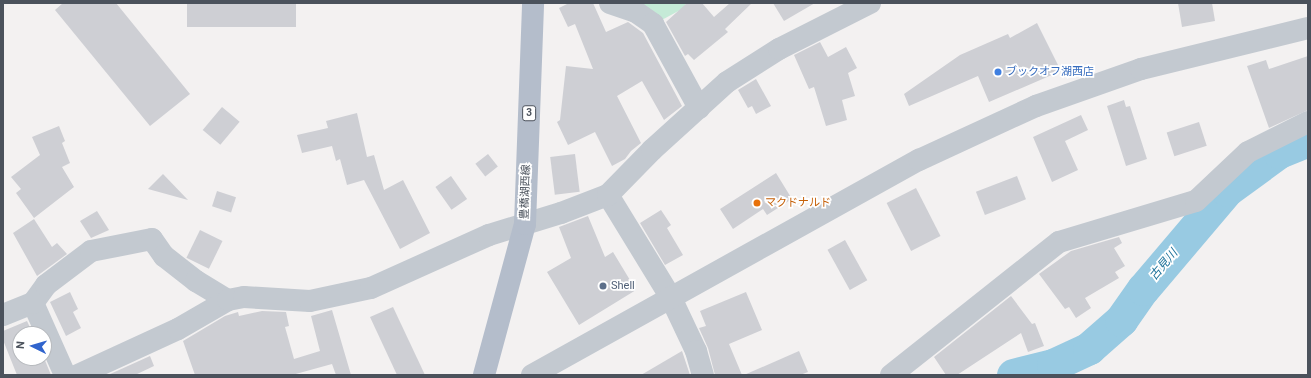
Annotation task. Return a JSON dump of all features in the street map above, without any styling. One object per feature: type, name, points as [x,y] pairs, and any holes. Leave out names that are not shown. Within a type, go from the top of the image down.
[{"type":"main road","name":"豊橋湖西線","points":[[484,375],[524,224],[533,3]]},
{"type":"street","points":[[610,3],[636,12],[652,24],[699,108]]},
{"type":"street","points":[[78,375],[178,329],[228,300],[244,297],[310,301],[337,297],[380,284],[489,235],[561,213],[608,195],[727,82],[760,61],[870,3]]},
{"type":"street","points":[[532,375],[919,160],[1036,106],[1141,69],[1308,28]]},
{"type":"street","points":[[891,375],[1059,242],[1196,201],[1248,152],[1308,122]]},
{"type":"street","points":[[608,195],[671,298],[696,351],[703,375]]},
{"type":"street","points":[[3,315],[33,303],[46,285],[91,251],[152,239],[164,256],[196,281],[228,300]]},
{"type":"street","points":[[33,303],[65,375]]},
{"type":"green space","points":[[629,3],[686,3],[684,8],[658,22]]},
{"type":"building","points":[[63,3],[116,3],[190,94],[150,126],[55,10]]},
{"type":"building","points":[[187,3],[296,3],[296,27],[187,27]]},
{"type":"building","points":[[569,3],[593,3],[606,32],[628,22],[643,33],[682,106],[664,120],[642,81],[617,96],[641,143],[631,151],[625,159],[612,166],[595,132],[568,145],[557,122],[560,120],[566,66],[593,69],[575,24],[568,27],[559,8]]},
{"type":"building","points":[[687,3],[702,3],[714,17],[730,3],[752,3],[725,29],[728,32],[694,60],[688,54],[685,56],[666,22]]},
{"type":"building","points":[[773,3],[815,3],[784,21]]},
{"type":"building","points":[[1178,3],[1212,3],[1215,21],[1182,27]]},
{"type":"building","points":[[1037,23],[1061,71],[989,102],[978,76],[909,106],[904,94],[960,55],[1008,34],[1010,38]]},
{"type":"building","points":[[820,42],[828,57],[846,47],[857,68],[848,73],[855,96],[842,100],[847,120],[826,126],[814,87],[809,89],[794,55]]},
{"type":"building","points":[[1308,56],[1308,110],[1269,128],[1247,66],[1266,60],[1269,69]]},
{"type":"building","points":[[756,79],[771,106],[756,114],[752,106],[748,108],[738,90]]},
{"type":"building","points":[[1124,100],[1126,107],[1130,106],[1147,159],[1126,166],[1107,106]]},
{"type":"building","points":[[222,107],[240,122],[220,145],[203,130]]},
{"type":"building","points":[[357,113],[367,157],[374,155],[384,190],[403,180],[430,233],[400,249],[364,180],[347,185],[340,159],[336,161],[332,146],[302,153],[297,135],[328,128],[326,121]]},
{"type":"building","points":[[1081,115],[1088,130],[1065,141],[1078,170],[1052,182],[1033,137]]},
{"type":"building","points":[[1199,122],[1207,146],[1174,156],[1167,133]]},
{"type":"building","points":[[59,126],[65,141],[62,143],[70,163],[62,167],[74,187],[34,218],[16,193],[21,189],[11,177],[40,155],[32,137]]},
{"type":"building","points":[[488,154],[498,167],[485,176],[475,164]]},
{"type":"building","points":[[575,154],[580,192],[555,195],[550,157]]},
{"type":"building","points":[[776,173],[792,199],[767,215],[763,209],[733,229],[720,209]]},
{"type":"building","points":[[163,174],[188,200],[148,189]]},
{"type":"building","points":[[451,176],[467,199],[451,210],[435,187]]},
{"type":"building","points":[[1017,176],[1026,199],[985,215],[976,192]]},
{"type":"building","points":[[916,188],[941,236],[911,251],[887,203]]},
{"type":"building","points":[[217,191],[236,197],[231,212],[212,206]]},
{"type":"building","points":[[661,210],[671,225],[667,228],[683,255],[665,265],[640,223]]},
{"type":"building","points":[[97,211],[109,230],[91,238],[80,221]]},
{"type":"building","points":[[588,216],[605,257],[613,252],[636,290],[579,325],[547,272],[571,258],[559,227]]},
{"type":"building","points":[[34,219],[52,247],[57,243],[67,254],[37,276],[13,233]]},
{"type":"building","points":[[200,230],[222,241],[209,269],[186,258]]},
{"type":"building","points":[[1119,237],[1122,243],[1114,248],[1125,266],[1115,272],[1119,278],[1085,298],[1091,308],[1076,318],[1069,307],[1065,309],[1039,274],[1071,251]]},
{"type":"building","points":[[845,240],[867,280],[850,290],[828,250]]},
{"type":"building","points":[[70,292],[78,309],[73,312],[81,328],[66,336],[50,302]]},
{"type":"building","points":[[746,292],[762,330],[729,344],[742,375],[715,375],[708,348],[699,328],[706,326],[700,311]]},
{"type":"building","points":[[1011,296],[1032,324],[1035,323],[1044,346],[1028,352],[1021,333],[957,375],[946,375],[934,357]]},
{"type":"building","points":[[393,307],[425,375],[397,375],[370,317]]},
{"type":"building","points":[[332,310],[351,375],[336,375],[332,364],[292,375],[195,375],[183,341],[225,316],[238,312],[239,316],[262,311],[286,312],[289,326],[285,327],[294,359],[320,351],[311,316]]},
{"type":"building","points":[[27,321],[29,326],[15,326]]},
{"type":"building","points":[[12,327],[12,362],[3,340],[3,331]]},
{"type":"building","points":[[682,351],[690,375],[641,375]]},
{"type":"building","points":[[799,351],[808,372],[800,375],[744,375]]},
{"type":"building","points":[[150,356],[154,366],[135,375],[108,375]]},
{"type":"building","points":[[13,366],[47,366],[51,375],[17,375]]},
{"type":"waterway","name":"古見川","points":[[1013,375],[1053,365],[1089,348],[1121,320],[1143,289],[1227,190],[1279,152],[1308,140]]},
{"type":"place","name":"ブックオフ湖西店","points":[[998,72]]},
{"type":"place","name":"マクドナルド","points":[[757,203]]},
{"type":"place","name":"Shell","points":[[603,286]]}]
